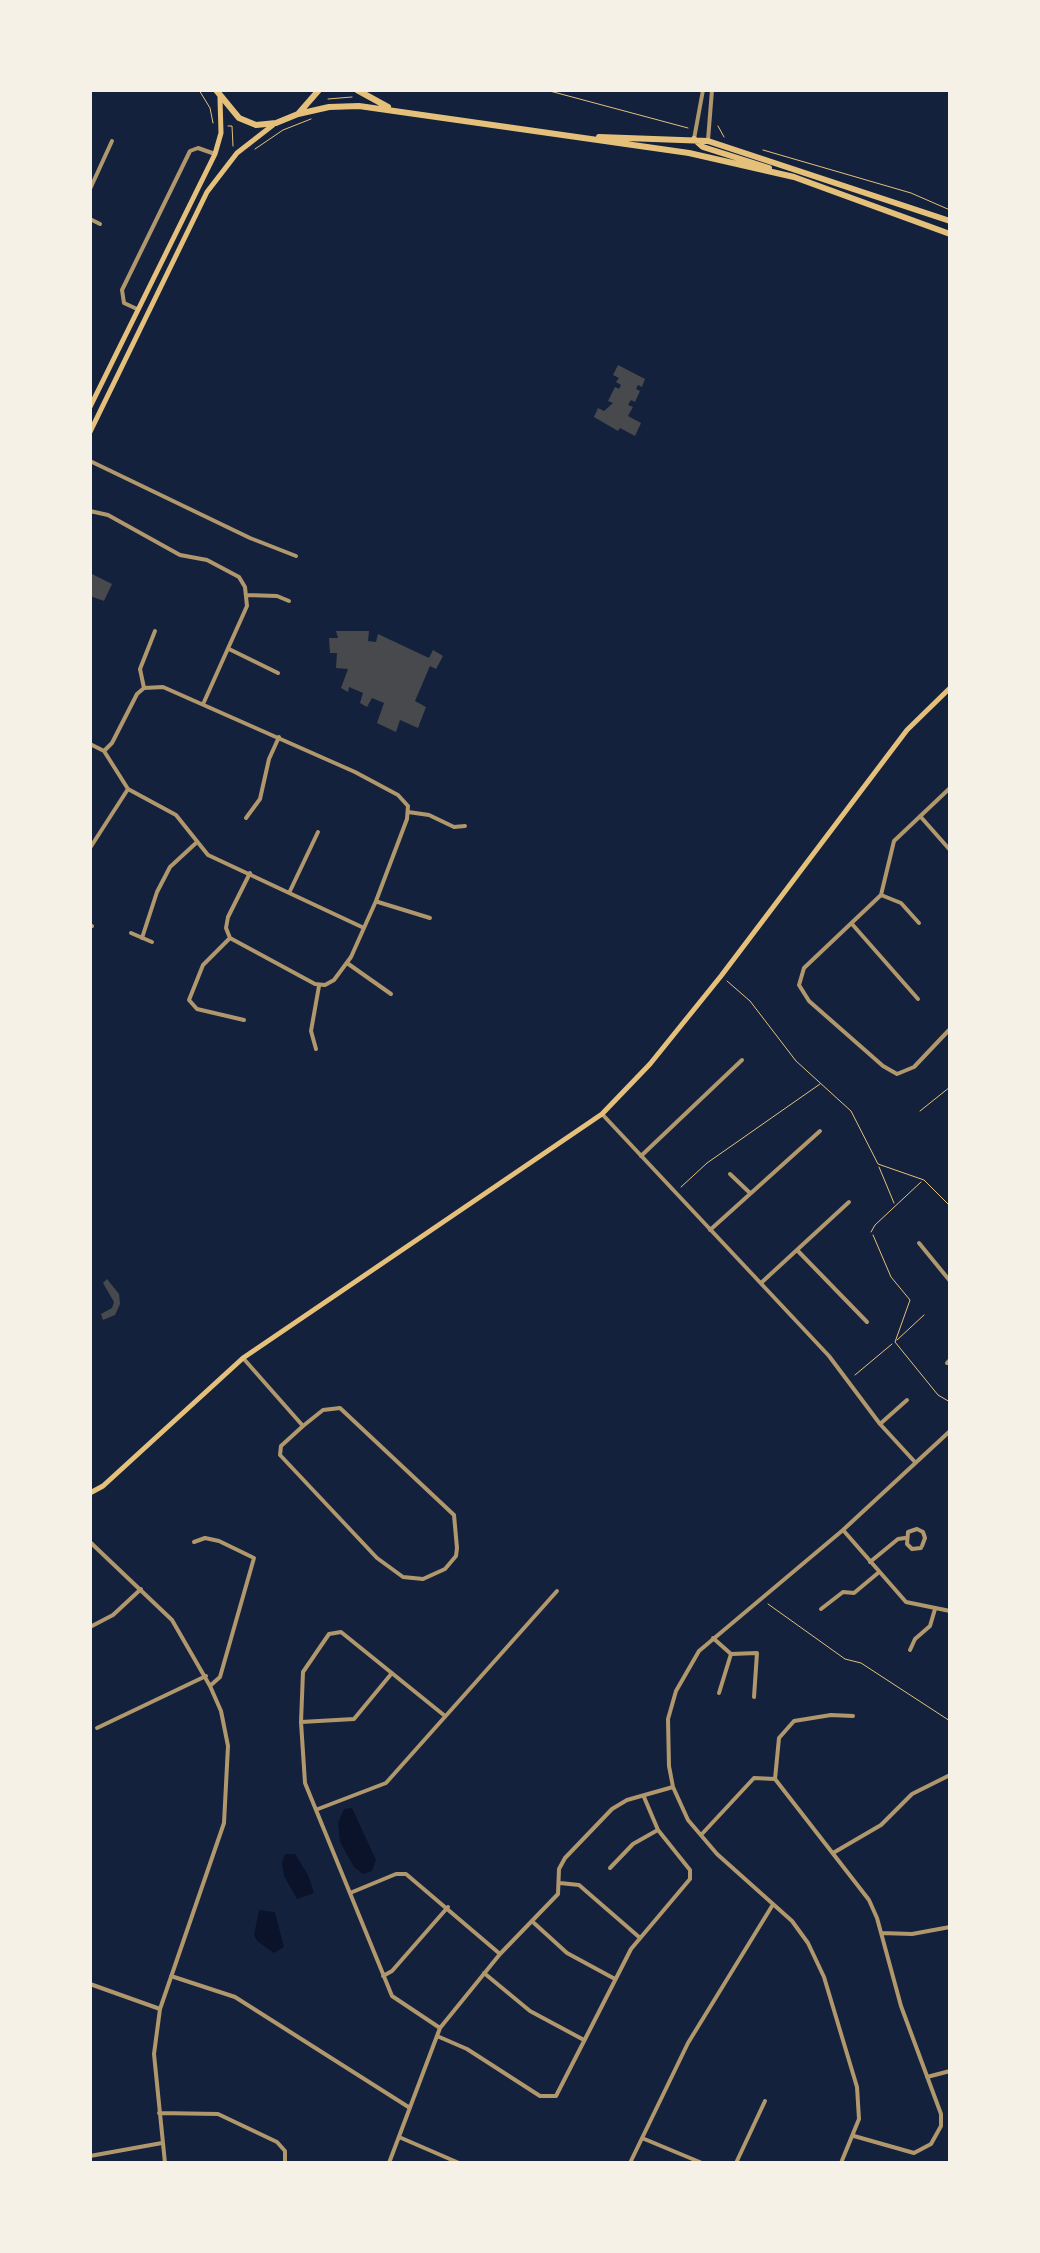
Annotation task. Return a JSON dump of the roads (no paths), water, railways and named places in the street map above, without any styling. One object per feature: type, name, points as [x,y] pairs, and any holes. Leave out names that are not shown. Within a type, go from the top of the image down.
[{"type":"highway","points":[[298,114],[319,90]]},
{"type":"highway","points":[[358,90],[394,110]]},
{"type":"highway","points":[[218,94],[238,118],[249,124],[276,123],[329,107],[394,110],[689,153],[794,177]]},
{"type":"highway","points":[[568,136],[694,140],[950,220]]},
{"type":"highway","points":[[689,153],[706,144],[950,234]]},
{"type":"main road","points":[[90,406],[215,154],[221,133],[218,94]]},
{"type":"main road","points":[[90,432],[207,192],[237,153],[276,123]]},
{"type":"main road","points":[[90,1493],[103,1486],[243,1358],[602,1114],[650,1064],[721,976],[906,730],[950,688]]},
{"type":"street","points":[[694,140],[703,90]]},
{"type":"street","points":[[706,144],[712,90]]},
{"type":"street","points":[[90,190],[112,141]]},
{"type":"street","points":[[137,309],[124,303],[122,290],[190,152],[198,148],[215,154]]},
{"type":"street","points":[[90,220],[100,224]]},
{"type":"street","points":[[90,461],[296,556]]},
{"type":"street","points":[[90,512],[108,515],[180,556],[207,560],[239,577],[247,606],[203,702]]},
{"type":"street","points":[[247,596],[277,596],[289,601]]},
{"type":"street","points":[[144,688],[140,669],[155,631]]},
{"type":"street","points":[[228,648],[278,673]]},
{"type":"street","points":[[104,752],[131,702],[144,688],[163,686],[280,737],[402,798],[408,812],[376,901],[348,962],[334,980],[319,986]]},
{"type":"street","points":[[246,818],[260,799],[269,758],[280,737]]},
{"type":"street","points":[[90,744],[104,752],[128,790],[168,808],[208,856],[250,872],[364,928]]},
{"type":"street","points":[[950,788],[894,842],[881,895],[804,968],[800,984],[810,1001],[897,1074],[914,1067],[950,1029]]},
{"type":"street","points":[[90,848],[128,790]]},
{"type":"street","points":[[408,812],[465,826]]},
{"type":"street","points":[[920,816],[950,850]]},
{"type":"street","points":[[289,892],[318,832]]},
{"type":"street","points":[[142,938],[170,867],[196,843]]},
{"type":"street","points":[[250,872],[226,922],[230,938],[319,986]]},
{"type":"street","points":[[881,895],[901,903],[918,923]]},
{"type":"street","points":[[376,901],[430,918]]},
{"type":"street","points":[[852,924],[918,999]]},
{"type":"street","points":[[130,933],[152,942]]},
{"type":"street","points":[[230,938],[210,955],[188,1000],[197,1009],[244,1020]]},
{"type":"street","points":[[348,962],[391,994]]},
{"type":"street","points":[[316,1049],[310,1031],[319,986]]},
{"type":"street","points":[[640,1156],[742,1060]]},
{"type":"street","points":[[602,1114],[848,1380],[914,1462]]},
{"type":"street","points":[[710,1230],[820,1131]]},
{"type":"street","points":[[730,1174],[750,1193]]},
{"type":"street","points":[[761,1283],[849,1202]]},
{"type":"street","points":[[919,1243],[950,1281]]},
{"type":"street","points":[[797,1249],[867,1322]]},
{"type":"street","points":[[243,1358],[304,1426]]},
{"type":"street","points":[[880,1424],[907,1400]]},
{"type":"street","points":[[340,1408],[454,1515],[458,1548],[444,1569],[424,1579],[403,1577],[376,1558],[280,1455],[281,1446],[304,1426],[322,1410],[340,1408]]},
{"type":"street","points":[[842,2163],[859,2120],[857,2087],[824,1977],[792,1921],[701,1836],[682,1810],[673,1787],[667,1748],[668,1719],[688,1665],[713,1638],[842,1530],[950,1431]]},
{"type":"street","points":[[197,1528],[200,1539]]},
{"type":"street","points":[[842,1530],[906,1602],[950,1611]]},
{"type":"street","points":[[870,1562],[898,1539],[905,1538],[910,1530],[920,1530],[925,1538],[921,1547],[909,1547],[905,1538]]},
{"type":"street","points":[[194,1542],[219,1541],[254,1558],[220,1677],[210,1686]]},
{"type":"street","points":[[90,1542],[172,1620],[206,1676],[221,1712],[228,1746],[224,1823],[160,2009],[154,2054],[165,2163]]},
{"type":"street","points":[[821,1609],[843,1592],[854,1593],[878,1573]]},
{"type":"street","points":[[90,1627],[113,1616],[141,1589]]},
{"type":"street","points":[[316,1810],[386,1783],[558,1591]]},
{"type":"street","points":[[910,1650],[915,1639],[930,1626],[935,1608]]},
{"type":"street","points":[[440,2028],[392,1996],[316,1810],[302,1772],[303,1672],[329,1634],[340,1632],[445,1716]]},
{"type":"street","points":[[713,1638],[731,1654],[757,1653],[754,1697]]},
{"type":"street","points":[[719,1693],[731,1654]]},
{"type":"street","points":[[301,1722],[354,1719],[392,1673]]},
{"type":"street","points":[[97,1728],[206,1676]]},
{"type":"street","points":[[853,1716],[832,1715],[794,1722],[779,1738],[775,1778],[869,1900],[942,2126],[924,2150],[905,2152],[854,2136]]},
{"type":"street","points":[[833,1853],[881,1825],[912,1794],[950,1775]]},
{"type":"street","points":[[701,1836],[754,1778],[775,1778]]},
{"type":"street","points":[[389,2163],[440,2028],[500,1954],[558,1894],[559,1869],[565,1858],[607,1812],[627,1800],[673,1787]]},
{"type":"street","points":[[437,2036],[467,2050],[540,2096],[552,2098],[559,2092],[638,1938],[690,1879],[688,1866],[658,1830],[643,1796]]},
{"type":"street","points":[[610,1868],[636,1842],[658,1830]]},
{"type":"street","points":[[350,1893],[396,1874],[406,1874],[500,1954]]},
{"type":"street","points":[[560,1883],[580,1884],[638,1938]]},
{"type":"street","points":[[630,2163],[688,2043],[772,1906]]},
{"type":"street","points":[[383,1976],[392,1972],[448,1907]]},
{"type":"street","points":[[532,1922],[566,1954],[615,1979]]},
{"type":"street","points":[[882,1933],[912,1934],[950,1926]]},
{"type":"street","points":[[484,1974],[530,2011],[584,2040]]},
{"type":"street","points":[[171,1976],[235,1997],[410,2108]]},
{"type":"street","points":[[90,1984],[160,2009]]},
{"type":"street","points":[[926,2077],[950,2071]]},
{"type":"street","points":[[736,2163],[764,2101]]},
{"type":"street","points":[[159,2113],[218,2114],[277,2142],[285,2150],[285,2163]]},
{"type":"street","points":[[399,2137],[458,2163]]},
{"type":"street","points":[[642,2138],[702,2163]]},
{"type":"street","points":[[90,2156],[162,2143]]},
{"type":"water","points":[[352,1808],[376,1860],[372,1871],[363,1874],[354,1867],[340,1842],[338,1823],[344,1809]]},
{"type":"water","points":[[285,1854],[295,1854],[314,1893],[297,1899],[284,1876]]},
{"type":"water","points":[[259,1910],[275,1912],[284,1947],[274,1953],[254,1935]]}]
